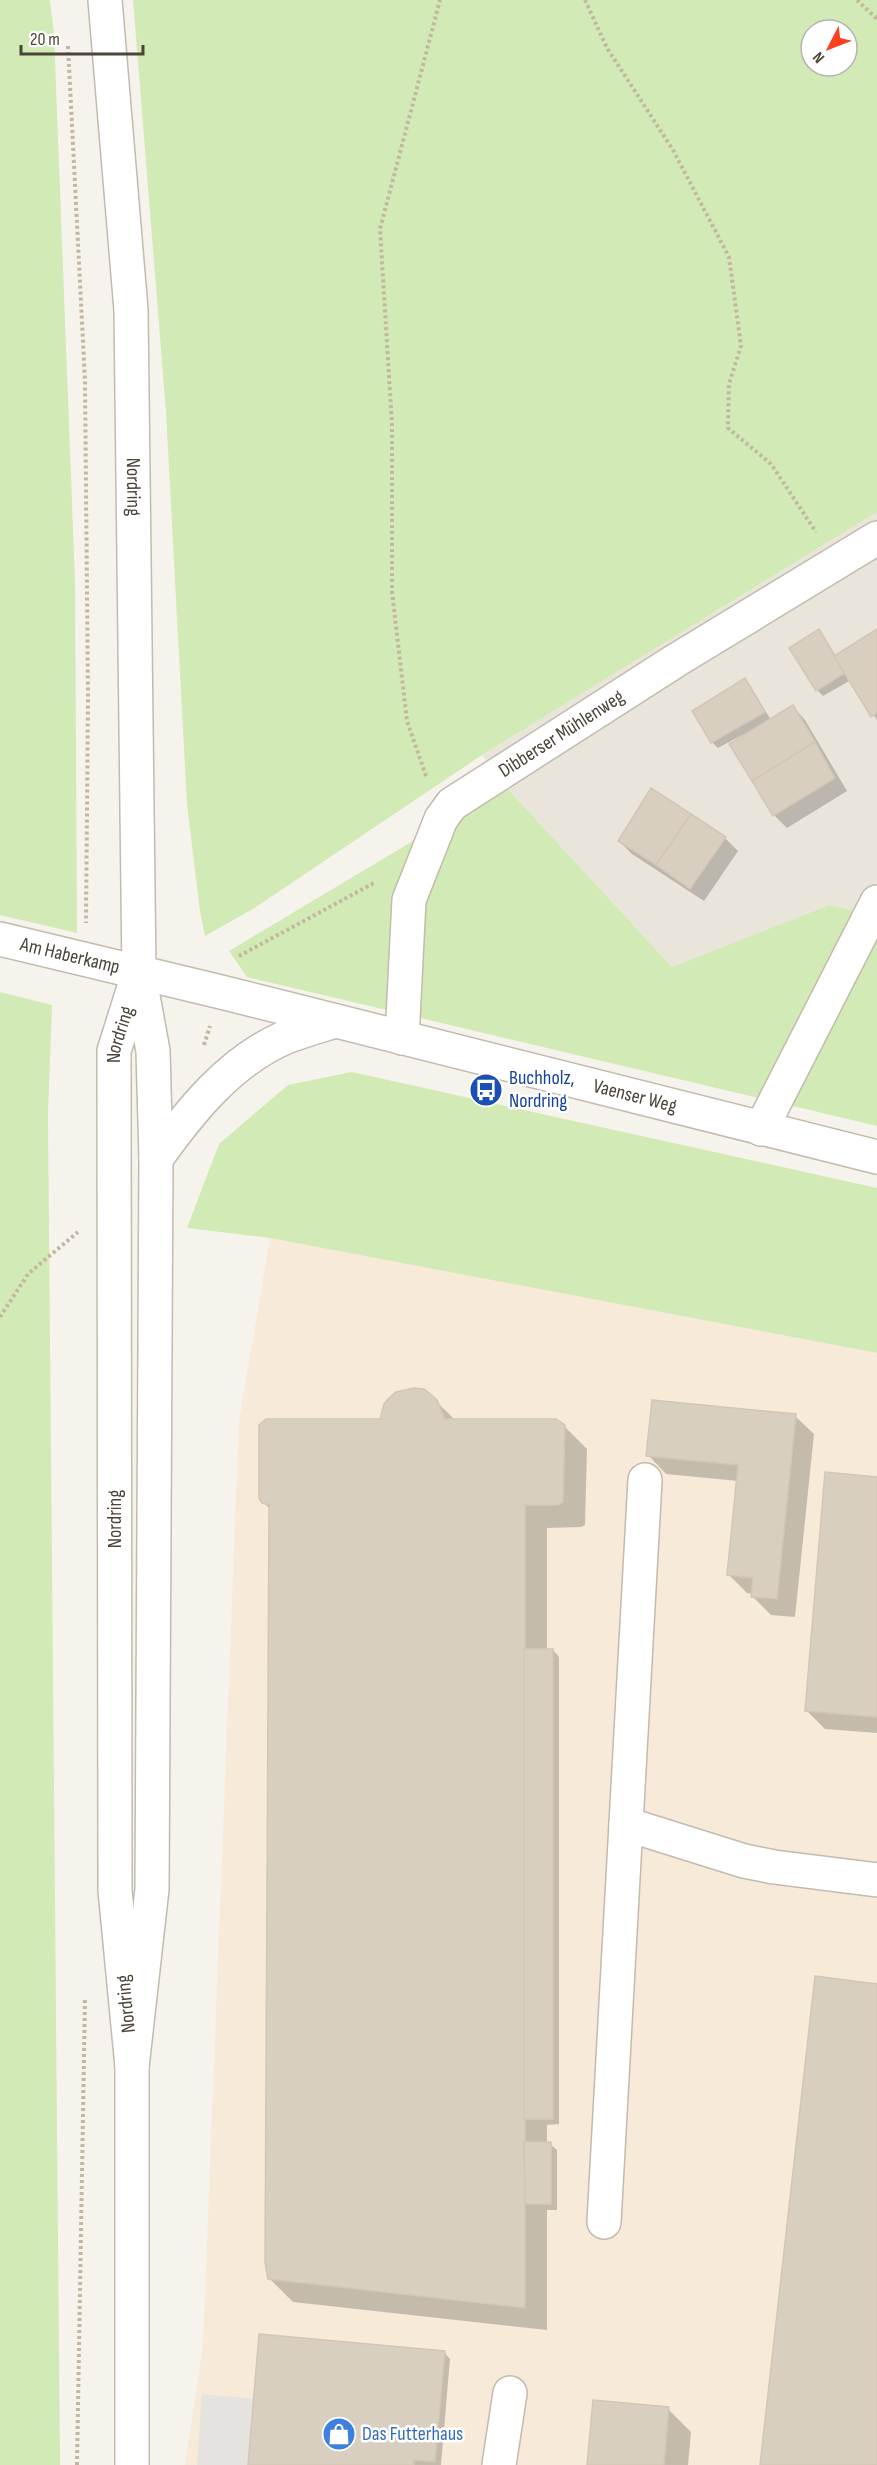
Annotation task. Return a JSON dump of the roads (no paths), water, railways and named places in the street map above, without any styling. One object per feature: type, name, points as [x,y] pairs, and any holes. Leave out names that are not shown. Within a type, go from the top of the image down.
[{"type":"street","name":"Nordring","points":[[105,0],[131,310],[139,974],[153,1051],[156,1159],[152,1889],[132,2067]]},
{"type":"street","name":"Dibberser Mühlenweg","points":[[402,1038],[409,900],[441,819],[452,804],[675,661],[877,538]]},
{"type":"street","points":[[761,1129],[877,902]]},
{"type":"street","name":"Am Haberkamp","points":[[0,939],[139,974]]},
{"type":"street","name":"Nordring","points":[[132,2465],[132,2067],[115,1890],[114,1051],[139,974]]},
{"type":"street","name":"Vaenser Weg","points":[[139,974],[221,992],[877,1157]]},
{"type":"street","points":[[156,1159],[186,1116],[230,1072],[252,1056],[286,1037],[335,1021]]},
{"type":"street","points":[[604,2222],[645,1480]]},
{"type":"street","points":[[626,1824],[744,1861],[877,1880]]},
{"type":"street","points":[[499,2465],[510,2392]]},
{"type":"place","name":"Buchholz, Nordring","points":[[486,1090]]},
{"type":"place","name":"Das Futterhaus","points":[[339,2434]]}]
